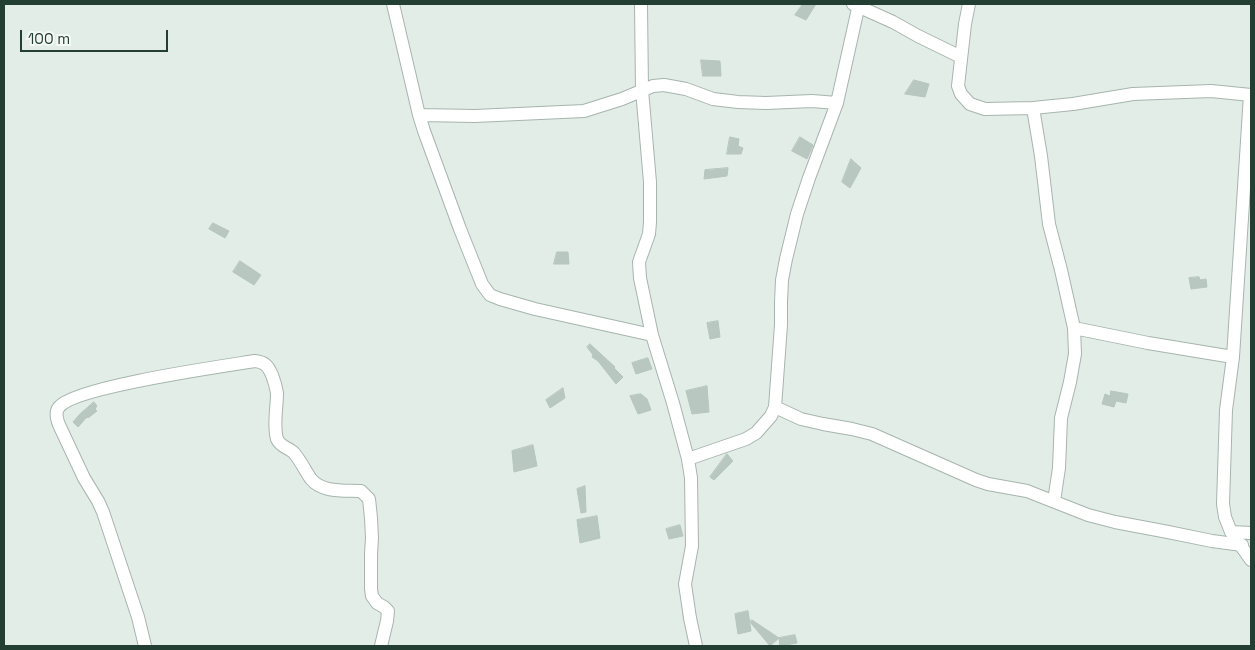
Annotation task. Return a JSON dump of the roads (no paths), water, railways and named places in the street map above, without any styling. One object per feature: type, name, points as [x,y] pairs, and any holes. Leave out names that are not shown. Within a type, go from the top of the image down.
[{"type":"street","points":[[392,4],[419,115],[460,229],[482,284],[490,295],[536,309],[652,335]]},
{"type":"street","points":[[641,4],[642,90],[650,182],[650,222],[649,234],[639,262],[640,278],[652,335],[673,403],[688,459],[691,478],[692,546],[685,584],[696,646]]},
{"type":"street","points":[[688,459],[746,439],[756,433],[771,416],[775,407],[782,280],[786,259],[797,214],[837,103],[857,4],[961,57]]},
{"type":"street","points":[[968,4],[958,86],[961,94],[970,104],[986,109],[1033,108],[1073,104],[1133,94],[1211,92],[1251,95],[1233,357],[1226,410],[1223,490],[1224,510],[1231,532],[1251,560]]},
{"type":"street","points":[[419,115],[475,116],[584,111],[658,85],[678,87],[713,99],[738,102],[812,101],[837,103]]},
{"type":"street","points":[[1033,108],[1049,224],[1074,328],[1075,354],[1061,418],[1059,468],[1054,502]]},
{"type":"street","points":[[1074,328],[1233,357]]},
{"type":"street","points":[[144,646],[138,617],[104,512],[84,478],[60,429],[57,412],[61,405],[72,399],[111,387],[255,361],[262,362],[269,368],[277,391],[276,428],[277,439],[280,443],[294,452],[310,478],[316,484],[335,490],[361,491],[369,499],[372,538],[372,596],[377,603],[388,611],[381,646]]},
{"type":"street","points":[[775,407],[801,418],[872,434],[976,480],[1027,491],[1088,515],[1114,522],[1242,545]]},
{"type":"street","points":[[1231,532],[1251,533]]}]
